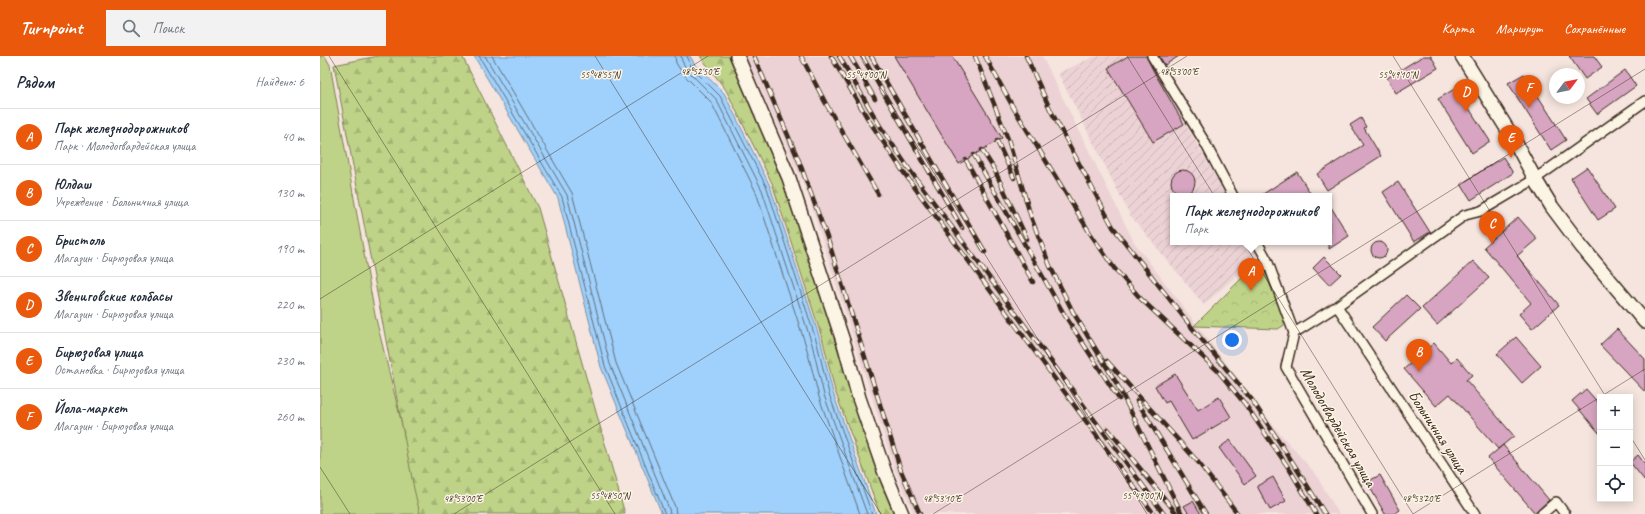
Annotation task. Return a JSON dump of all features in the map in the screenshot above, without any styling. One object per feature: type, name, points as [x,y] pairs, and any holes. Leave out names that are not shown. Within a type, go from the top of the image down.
[{"type":"main road","points":[[737,56],[789,178],[845,347],[859,398],[885,473],[902,514]]},
{"type":"main road","points":[[1462,56],[1514,140],[1552,207],[1582,248],[1645,322]]},
{"type":"street","points":[[1152,56],[1204,141],[1231,193]]},
{"type":"street","points":[[1260,245],[1267,260],[1294,332],[1337,306],[1465,215],[1481,211],[1535,179],[1645,101]]},
{"type":"street","name":"Больничная улица","points":[[1337,306],[1475,514]]},
{"type":"street","name":"Молодогвардейская улица","points":[[1294,332],[1286,367],[1372,514]]},
{"type":"street","points":[[1542,514],[1556,502],[1565,514]]},
{"type":"shaded area","points":[[746,56],[1042,56],[1134,242],[1275,428],[1314,472],[1339,514],[914,514],[895,471],[808,195]]},
{"type":"shaded area","points":[[1096,56],[1146,56],[1225,193],[1170,193],[1170,245],[1256,245],[1260,254],[1204,305],[1130,215],[1058,73]]},
{"type":"green space","points":[[320,56],[325,56],[330,65],[375,315],[424,514],[320,514]]},
{"type":"green space","points":[[378,56],[462,56],[538,208],[625,514],[420,514],[334,65]]},
{"type":"green space","points":[[700,56],[729,56],[783,180],[818,285],[877,473],[894,514],[880,514],[835,391],[823,341],[772,183],[726,90]]},
{"type":"green space","points":[[1260,260],[1285,322],[1283,326],[1278,329],[1194,326]]},
{"type":"water","points":[[474,56],[690,56],[695,65],[724,93],[770,186],[821,342],[833,393],[876,514],[662,514],[601,367],[558,198]]},
{"type":"building","points":[[894,56],[952,56],[1002,138],[959,164]]},
{"type":"building","points":[[1128,56],[1146,56],[1184,124],[1153,142],[1108,68]]},
{"type":"building","points":[[1159,56],[1179,56],[1165,65]]},
{"type":"building","points":[[1423,56],[1431,56],[1438,68],[1396,93],[1387,78]]},
{"type":"building","points":[[1569,56],[1594,56],[1602,67],[1585,79],[1585,68],[1577,68]]},
{"type":"building","points":[[1625,70],[1636,86],[1597,114],[1586,99]]},
{"type":"building","points":[[1524,74],[1566,140],[1551,150],[1508,83]]},
{"type":"building","points":[[1456,88],[1490,141],[1472,153],[1438,99]]},
{"type":"building","points":[[1361,118],[1366,127],[1364,128],[1381,156],[1327,190],[1317,174],[1363,145],[1350,125]]},
{"type":"building","points":[[1503,157],[1513,173],[1471,200],[1461,184]]},
{"type":"building","points":[[1587,167],[1615,209],[1598,220],[1571,178]]},
{"type":"building","points":[[1183,170],[1188,171],[1192,173],[1195,182],[1192,191],[1188,193],[1178,193],[1174,191],[1171,182],[1174,173]]},
{"type":"building","points":[[1297,172],[1310,193],[1265,193]]},
{"type":"building","points":[[1398,182],[1430,232],[1414,242],[1383,192]]},
{"type":"building","points":[[1332,209],[1349,236],[1329,249],[1329,245],[1332,245]]},
{"type":"building","points":[[1518,217],[1537,239],[1517,256],[1559,305],[1532,329],[1519,314],[1531,303],[1484,247]]},
{"type":"building","points":[[1376,242],[1382,242],[1387,247],[1385,256],[1382,258],[1376,258],[1371,253],[1371,247]]},
{"type":"building","points":[[1324,257],[1341,274],[1329,285],[1313,268]]},
{"type":"building","points":[[1473,261],[1489,278],[1437,325],[1422,308]]},
{"type":"building","points":[[1406,295],[1420,309],[1385,341],[1372,327]]},
{"type":"building","points":[[1617,329],[1645,359],[1645,392],[1600,345]]},
{"type":"building","points":[[1516,337],[1541,366],[1522,383],[1497,354]]},
{"type":"building","points":[[1434,343],[1451,363],[1457,358],[1472,375],[1466,380],[1514,436],[1498,449],[1450,394],[1436,406],[1404,369]]},
{"type":"building","points":[[1175,374],[1198,410],[1219,397],[1231,417],[1192,440],[1169,401],[1165,403],[1155,386]]},
{"type":"building","points":[[1586,389],[1597,402],[1597,430],[1572,401]]},
{"type":"building","points":[[1230,440],[1256,476],[1245,484],[1219,448]]},
{"type":"building","points":[[1503,445],[1549,500],[1535,513],[1488,458]]},
{"type":"building","points":[[1638,455],[1645,464],[1645,481],[1633,466],[1633,459]]},
{"type":"building","points":[[1380,475],[1400,510],[1394,514],[1385,514],[1367,482]]},
{"type":"building","points":[[1273,477],[1286,501],[1270,510],[1257,486]]},
{"type":"building","points":[[1193,501],[1201,514],[1189,514],[1184,506]]},
{"type":"railway","points":[[754,56],[799,161],[829,243],[901,471],[920,514]]},
{"type":"railway","points":[[801,56],[825,102],[878,194]]},
{"type":"railway","points":[[831,56],[868,119],[904,173],[1154,514]]},
{"type":"railway","points":[[839,56],[880,126],[909,169],[1164,514]]},
{"type":"railway","points":[[850,56],[875,99]]},
{"type":"railway","points":[[862,56],[962,228]]},
{"type":"railway","points":[[871,56],[985,252]]},
{"type":"railway","points":[[975,56],[1008,139],[1031,217],[1050,266],[1073,312],[1117,384],[1182,514]]},
{"type":"railway","points":[[985,56],[1013,107],[1090,233],[1114,268],[1141,299],[1218,371],[1245,404],[1290,470],[1316,514]]},
{"type":"railway","points":[[1026,56],[1051,111],[1113,227],[1193,329],[1252,400],[1325,514]]},
{"type":"railway","points":[[997,141],[1014,178]]},
{"type":"railway","points":[[982,150],[994,169],[1027,239]]},
{"type":"railway","points":[[974,155],[1064,314],[1119,399]]},
{"type":"railway","points":[[966,160],[1033,282]]},
{"type":"railway","points":[[1107,361],[1198,462],[1238,514]]},
{"type":"railway","points":[[1137,401],[1206,514]]},
{"type":"railway","points":[[1108,429],[1177,514]]},
{"type":"place","name":"Йола-маркет","points":[[1529,108]]},
{"type":"place","name":"Звениговские колбасы","points":[[1466,112]]},
{"type":"place","name":"Бирюзовая улица","points":[[1511,158]]},
{"type":"place","name":"Бристоль","points":[[1492,244]]},
{"type":"place","name":"Парк железнодорожников","points":[[1251,291]]},
{"type":"place","name":"Юлдаш","points":[[1419,372]]}]
